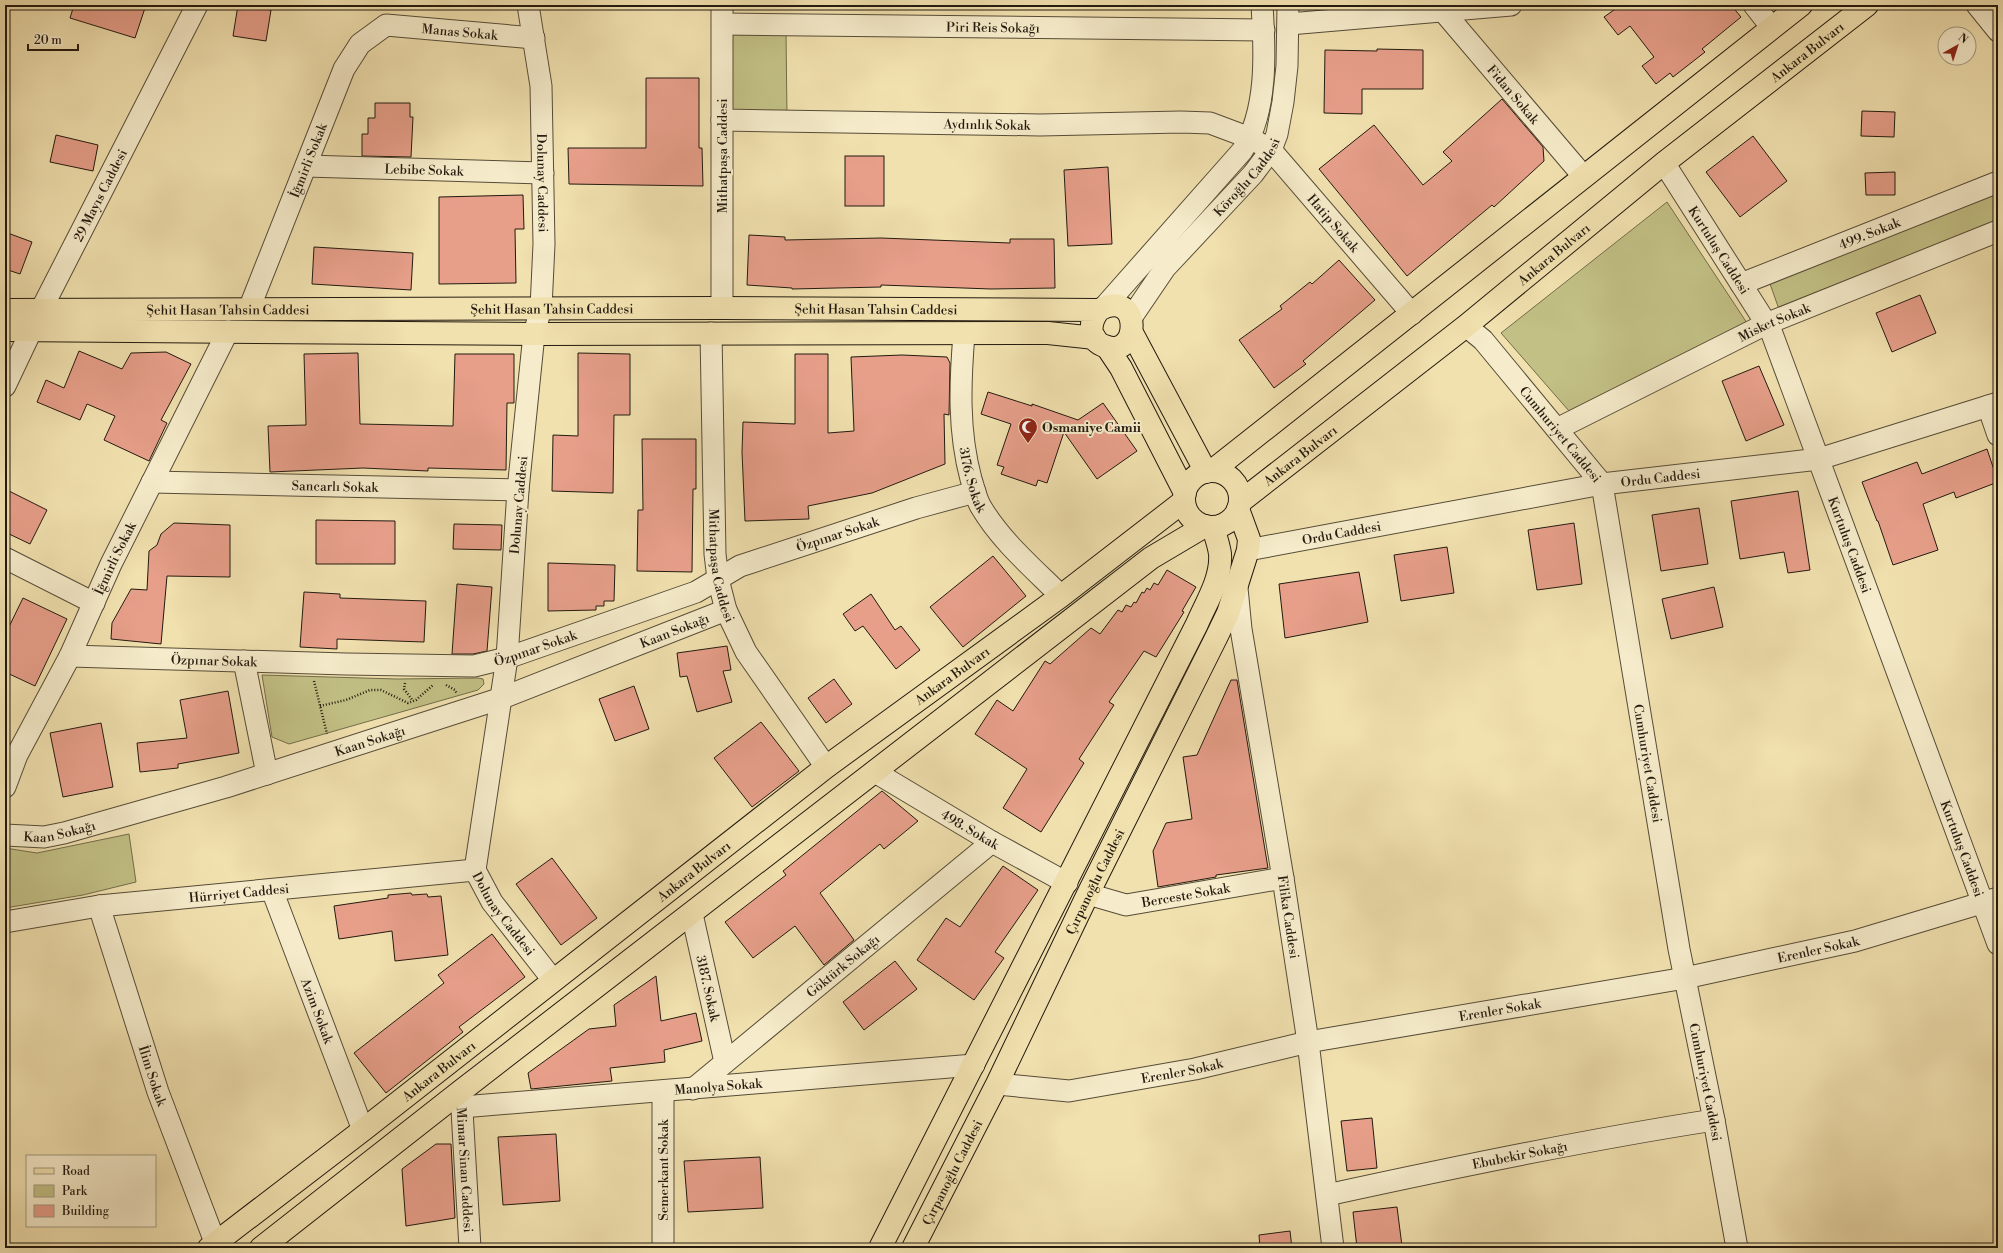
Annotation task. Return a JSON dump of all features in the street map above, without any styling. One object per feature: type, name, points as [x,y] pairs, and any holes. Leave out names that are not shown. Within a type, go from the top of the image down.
[{"type":"main road","name":"Ankara Bulvarı","points":[[212,1245],[363,1130],[826,767],[1061,596],[1184,497],[1191,481],[1195,476],[1209,471],[1412,314],[1801,5]]},
{"type":"main road","name":"Ankara Bulvarı","points":[[261,1248],[461,1099],[692,914],[1151,558],[1209,526],[1228,522],[1239,506],[1466,326],[1664,163],[1867,5]]},
{"type":"main road","name":"Şehit Hasan Tahsin Caddesi","points":[[5,330],[37,320],[249,309],[1121,307],[1209,471]]},
{"type":"main road","points":[[1102,308],[1091,323],[1092,331],[1121,368],[1184,497],[1191,517],[1209,526]]},
{"type":"main road","name":"Şehit Hasan Tahsin Caddesi","points":[[5,310],[37,320],[228,331],[534,334],[1048,333],[1115,347],[1122,345],[1132,326]]},
{"type":"main road","points":[[1209,471],[1225,474],[1235,483],[1238,489],[1239,506]]},
{"type":"main road","name":"Çırpanoğlu Caddesi","points":[[913,1248],[997,1084],[1088,894],[1228,613],[1248,550],[1249,539],[1239,506]]},
{"type":"main road","name":"Çırpanoğlu Caddesi","points":[[880,1248],[1178,666],[1217,578],[1220,554],[1209,526]]},
{"type":"street","name":"29 Mayıs Caddesi","points":[[5,386],[197,5]]},
{"type":"street","name":"Dolunay Caddesi","points":[[528,5],[541,86],[544,244],[541,308],[534,334],[518,490],[507,658],[475,870],[492,902],[553,980]]},
{"type":"street","name":"Köroğlu Caddesi","points":[[1102,308],[1242,151],[1250,138],[1261,93],[1264,63],[1262,5]]},
{"type":"street","points":[[1288,14],[1444,11],[1511,5]]},
{"type":"street","points":[[1754,5],[1772,28]]},
{"type":"street","points":[[1977,5],[1998,31]]},
{"type":"street","name":"Fidan Sokak","points":[[1444,11],[1584,177]]},
{"type":"street","name":"Köroğlu Caddesi","points":[[1132,326],[1165,268],[1253,174],[1271,150],[1277,134],[1283,102],[1287,66],[1288,14]]},
{"type":"street","name":"Piri Reis Sokağı","points":[[722,15],[1264,30]]},
{"type":"street","name":"Mithatpaşa Caddesi","points":[[722,15],[722,308]]},
{"type":"street","name":"Manas Sokak","points":[[386,25],[534,38]]},
{"type":"street","name":"İğmirli Sokak","points":[[249,309],[344,70],[360,44],[386,25]]},
{"type":"street","name":"Aydınlık Sokak","points":[[722,120],[1040,125],[1181,122],[1210,124],[1250,138]]},
{"type":"street","name":"Hatip Sokak","points":[[1250,138],[1271,150],[1412,314]]},
{"type":"street","name":"Kurtuluş Caddesi","points":[[1664,163],[1771,331],[1990,901],[1998,944]]},
{"type":"street","name":"Lebibe Sokak","points":[[306,166],[543,173]]},
{"type":"street","name":"499. Sokak","points":[[1741,284],[1998,182]]},
{"type":"street","name":"Misket Sokak","points":[[1557,429],[1766,324],[1998,231]]},
{"type":"street","name":"Cumhuriyet Caddesi","points":[[1466,326],[1483,340],[1602,484],[1685,978],[1714,1120],[1737,1248]]},
{"type":"street","name":"İğmirli Sokak","points":[[5,787],[17,755],[70,656],[111,564],[228,331]]},
{"type":"street","name":"Mithatpaşa Caddesi","points":[[711,333],[715,532],[718,579],[726,610],[746,652],[826,767]]},
{"type":"street","name":"3176. Sokak","points":[[964,334],[960,378],[963,438],[975,492],[981,507],[996,528],[1061,596]]},
{"type":"street","points":[[1993,405],[1998,435]]},
{"type":"street","name":"Ordu Caddesi","points":[[1248,550],[1602,484],[1819,459],[1993,405]]},
{"type":"street","name":"Sancarlı Sokak","points":[[152,482],[518,490]]},
{"type":"street","name":"Özpınar Sokak","points":[[70,656],[474,666],[507,658],[696,592],[740,566],[916,508],[975,492]]},
{"type":"street","points":[[5,558],[94,603]]},
{"type":"street","name":"Filika Caddesi","points":[[1237,588],[1241,629],[1283,878],[1308,1042],[1333,1248]]},
{"type":"street","name":"Kaan Sokağı","points":[[5,835],[44,837],[64,833],[266,774],[502,698],[726,610]]},
{"type":"street","points":[[244,661],[266,774]]},
{"type":"street","name":"498. Sokak","points":[[875,772],[992,842],[1067,883]]},
{"type":"street","name":"Göktürk Sokağı","points":[[693,1089],[992,842]]},
{"type":"street","name":"Hürriyet Caddesi","points":[[5,922],[99,906],[475,870]]},
{"type":"street","name":"Berceste Sokak","points":[[1088,894],[1126,905],[1283,878]]},
{"type":"street","name":"Azim Sokak","points":[[272,890],[363,1130]]},
{"type":"street","name":"Erenler Sokak","points":[[997,1084],[1069,1091],[1195,1069],[1308,1042],[1685,978],[1855,941],[1990,901]]},
{"type":"street","name":"İlim Sokak","points":[[99,906],[158,1092],[212,1245]]},
{"type":"street","name":"3187. Sokak","points":[[692,914],[725,1062]]},
{"type":"street","name":"Manolya Sokak","points":[[461,1099],[663,1091],[974,1065]]},
{"type":"street","name":"Semerkant Sokak","points":[[663,1091],[663,1248]]},
{"type":"street","name":"Mimar Sinan Caddesi","points":[[461,1099],[470,1248]]},
{"type":"street","name":"Ebubekir Sokağı","points":[[1327,1195],[1481,1162],[1627,1134],[1714,1120]]},
{"type":"path","points":[[310,663],[332,753]]},
{"type":"path","points":[[320,706],[346,700],[370,690],[381,690],[408,703],[416,700],[432,686],[438,684]]},
{"type":"path","points":[[443,685],[455,690],[466,710]]},
{"type":"green space","points":[[729,33],[786,33],[787,116],[729,116]]},
{"type":"green space","points":[[1998,187],[1998,226],[1780,312],[1769,281]]},
{"type":"green space","points":[[1667,202],[1747,323],[1569,411],[1501,333]]},
{"type":"green space","points":[[262,675],[397,679],[478,678],[483,679],[484,684],[478,690],[289,744],[272,737]]},
{"type":"green space","points":[[129,834],[136,882],[83,895],[5,908],[5,848],[37,853]]},
{"type":"building","points":[[74,5],[146,5],[135,38],[70,18]]},
{"type":"building","points":[[238,5],[271,10],[266,41],[233,36]]},
{"type":"building","points":[[1621,5],[1731,5],[1741,17],[1702,49],[1705,52],[1673,77],[1670,73],[1656,84],[1642,66],[1654,57],[1630,26],[1618,35],[1604,17]]},
{"type":"building","points":[[1377,49],[1423,50],[1423,89],[1362,89],[1362,114],[1324,113],[1325,50],[1377,51]]},
{"type":"building","points":[[646,78],[699,78],[699,148],[702,148],[703,186],[569,184],[568,148],[646,148]]},
{"type":"building","points":[[1502,99],[1543,147],[1544,161],[1494,207],[1492,205],[1407,276],[1319,169],[1374,125],[1423,185],[1452,161],[1443,152]]},
{"type":"building","points":[[375,103],[410,103],[410,117],[413,117],[411,157],[362,156],[362,134],[368,134],[368,118],[375,118]]},
{"type":"building","points":[[1862,111],[1895,112],[1894,137],[1861,136]]},
{"type":"building","points":[[56,135],[98,145],[93,171],[50,162]]},
{"type":"building","points":[[1753,136],[1787,181],[1740,217],[1706,172]]},
{"type":"building","points":[[845,156],[884,156],[884,206],[845,206]]},
{"type":"building","points":[[1108,167],[1112,244],[1068,246],[1064,170]]},
{"type":"building","points":[[1895,172],[1895,195],[1866,195],[1865,173]]},
{"type":"building","points":[[523,195],[524,229],[515,229],[516,283],[439,284],[439,197]]},
{"type":"building","points":[[5,232],[32,242],[20,274],[5,269]]},
{"type":"building","points":[[749,235],[785,237],[785,240],[881,238],[1010,243],[1010,239],[1054,239],[1055,288],[991,289],[881,285],[881,287],[792,289],[747,285]]},
{"type":"building","points":[[314,247],[413,253],[411,290],[312,284]]},
{"type":"building","points":[[1339,260],[1375,300],[1303,361],[1306,364],[1274,388],[1239,340],[1282,309],[1280,306],[1310,282],[1312,284]]},
{"type":"building","points":[[1920,295],[1936,333],[1892,352],[1876,313]]},
{"type":"building","points":[[79,351],[122,369],[131,353],[166,352],[191,364],[161,420],[167,423],[149,461],[104,440],[115,416],[87,404],[80,420],[37,402],[46,380],[64,388]]},
{"type":"building","points":[[358,353],[360,424],[453,426],[455,354],[514,354],[514,403],[507,403],[506,470],[428,468],[428,471],[363,468],[270,472],[268,426],[306,425],[304,354]]},
{"type":"building","points":[[578,353],[630,354],[630,415],[614,415],[613,493],[552,491],[553,435],[578,436]]},
{"type":"building","points":[[795,354],[828,354],[828,433],[854,431],[851,357],[902,355],[947,357],[950,363],[949,415],[944,414],[945,464],[872,493],[808,506],[809,519],[745,521],[742,452],[743,422],[795,424]]},
{"type":"building","points":[[1759,366],[1784,425],[1746,441],[1722,381]]},
{"type":"building","points":[[988,392],[1032,406],[1032,404],[1078,420],[1103,403],[1137,451],[1097,479],[1064,432],[1047,483],[1038,480],[1036,486],[1001,474],[1004,467],[997,465],[1011,424],[981,414]]},
{"type":"building","points":[[642,439],[696,439],[696,489],[693,489],[692,572],[637,571],[638,510],[643,510]]},
{"type":"building","points":[[1987,449],[1998,482],[1956,498],[1954,492],[1923,504],[1938,550],[1893,565],[1878,521],[1862,482],[1917,462],[1922,474]]},
{"type":"building","points":[[5,489],[47,510],[30,544],[5,532]]},
{"type":"building","points":[[1798,491],[1810,570],[1788,573],[1784,552],[1740,559],[1731,501]]},
{"type":"building","points":[[1699,508],[1708,564],[1661,571],[1652,515]]},
{"type":"building","points":[[316,520],[395,521],[395,564],[316,564]]},
{"type":"building","points":[[174,523],[230,525],[230,577],[167,576],[161,644],[111,639],[112,623],[131,589],[147,590],[149,551],[157,545],[161,534]]},
{"type":"building","points":[[1574,523],[1582,584],[1537,590],[1528,530]]},
{"type":"building","points":[[454,524],[502,525],[501,550],[453,549]]},
{"type":"building","points":[[1447,547],[1454,593],[1401,601],[1394,555]]},
{"type":"building","points":[[993,556],[1026,596],[963,647],[930,607]]},
{"type":"building","points":[[548,563],[615,565],[614,601],[604,601],[604,606],[596,606],[596,610],[548,611]]},
{"type":"building","points":[[1167,570],[1196,587],[1182,611],[1184,612],[1156,657],[1144,651],[1109,702],[1114,705],[1079,759],[1084,763],[1041,832],[1003,808],[1027,769],[975,734],[997,700],[1013,711],[1045,661],[1050,664],[1091,628],[1100,634],[1118,610],[1122,612],[1126,605],[1131,607],[1134,602],[1136,603],[1142,592],[1144,593],[1147,588],[1150,590],[1154,583],[1158,585]]},
{"type":"building","points":[[1359,572],[1368,622],[1285,638],[1279,584]]},
{"type":"building","points":[[457,584],[492,587],[487,651],[473,654],[452,654]]},
{"type":"building","points":[[1714,587],[1723,627],[1671,639],[1662,599]]},
{"type":"building","points":[[304,592],[340,594],[340,598],[426,601],[424,642],[337,639],[337,649],[300,647]]},
{"type":"building","points":[[871,594],[895,630],[901,626],[920,650],[896,669],[863,626],[855,631],[843,614]]},
{"type":"building","points":[[23,598],[67,619],[35,686],[5,672],[5,635]]},
{"type":"building","points":[[727,646],[731,670],[723,671],[732,702],[697,712],[687,676],[680,677],[677,653]]},
{"type":"building","points":[[834,679],[852,704],[826,723],[808,698]]},
{"type":"building","points":[[1231,680],[1237,680],[1268,868],[1216,875],[1216,877],[1158,887],[1153,851],[1166,823],[1192,819],[1183,757],[1197,755]]},
{"type":"building","points":[[634,686],[649,729],[615,741],[599,699]]},
{"type":"building","points":[[228,691],[239,753],[178,764],[178,768],[140,772],[137,743],[187,738],[180,700]]},
{"type":"building","points":[[761,722],[799,771],[752,807],[714,758]]},
{"type":"building","points":[[101,723],[113,787],[63,797],[50,733]]},
{"type":"building","points":[[882,791],[918,821],[884,849],[880,844],[820,893],[854,940],[824,965],[795,926],[753,958],[725,922],[786,875],[783,871]]},
{"type":"building","points":[[552,858],[597,918],[561,945],[516,884]]},
{"type":"building","points":[[1003,866],[1038,890],[995,952],[1004,958],[974,1000],[917,960],[946,918],[960,927]]},
{"type":"building","points":[[411,893],[412,895],[427,894],[428,897],[441,896],[448,955],[395,961],[392,931],[339,939],[334,906],[388,898],[388,895]]},
{"type":"building","points":[[492,934],[525,977],[459,1027],[463,1032],[386,1093],[354,1053],[444,983],[438,975]]},
{"type":"building","points":[[895,961],[917,989],[864,1030],[843,1002]]},
{"type":"building","points":[[656,976],[661,1021],[696,1013],[702,1041],[664,1050],[665,1062],[610,1068],[612,1081],[531,1089],[528,1073],[589,1029],[616,1026],[614,1005]]},
{"type":"building","points":[[1372,1118],[1377,1168],[1347,1171],[1341,1121]]},
{"type":"building","points":[[556,1134],[560,1201],[503,1205],[498,1137]]},
{"type":"building","points":[[436,1144],[451,1144],[455,1218],[406,1226],[402,1169]]},
{"type":"building","points":[[760,1157],[763,1208],[688,1212],[684,1161]]},
{"type":"building","points":[[1397,1207],[1402,1246],[1357,1248],[1353,1212]]},
{"type":"building","points":[[1290,1231],[1292,1248],[1260,1248],[1259,1235]]},
{"type":"place","name":"Osmaniye Camii","points":[[1028,444]]}]
